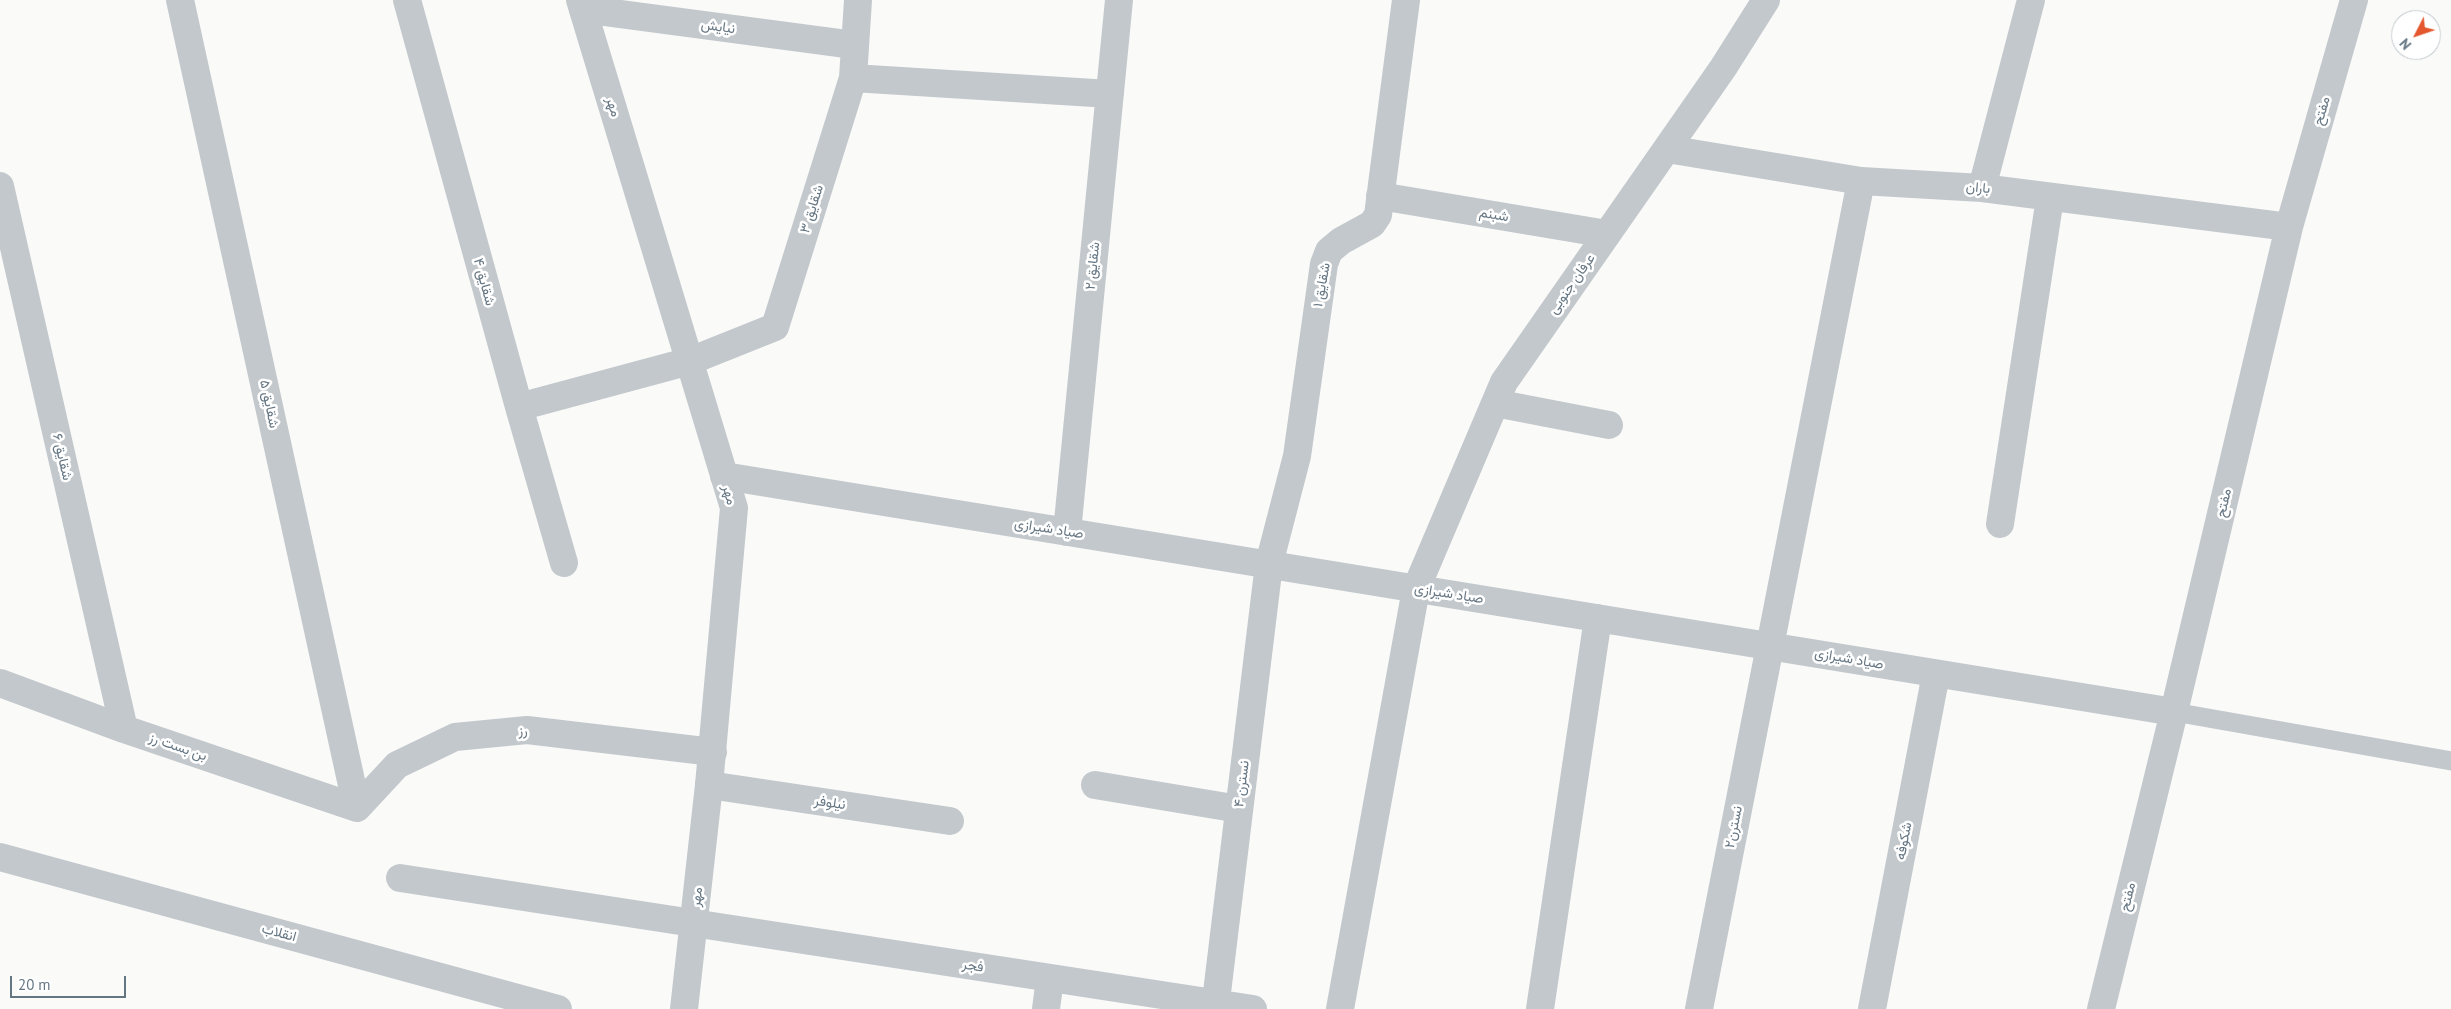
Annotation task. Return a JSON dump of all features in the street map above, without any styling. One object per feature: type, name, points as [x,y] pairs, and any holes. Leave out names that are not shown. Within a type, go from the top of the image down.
[{"type":"street","name":"شقایق ۵","points":[[180,0],[357,808]]},
{"type":"street","name":"شقایق ۴","points":[[407,0],[518,408],[564,563]]},
{"type":"street","name":"شقایق ۳","points":[[690,361],[775,327],[853,78],[858,0]]},
{"type":"street","name":"شقایق ۲","points":[[1067,532],[1119,0]]},
{"type":"street","name":"شقایق ۱","points":[[1268,564],[1297,456],[1324,264],[1329,251],[1341,241],[1376,220],[1406,0]]},
{"type":"street","name":"عرفان جنوبی","points":[[1340,1009],[1416,589],[1504,382],[1723,68],[1766,0]]},
{"type":"street","points":[[1982,188],[2031,0]]},
{"type":"street","name":"مفتح","points":[[2101,1009],[2174,712],[2289,227],[2354,0]]},
{"type":"street","name":"نیایش","points":[[581,4],[854,45]]},
{"type":"street","name":"مهر","points":[[581,4],[734,508],[713,752],[684,1009]]},
{"type":"street","points":[[853,78],[1110,94]]},
{"type":"street","name":"باران","points":[[1667,149],[1861,181],[1982,188],[2289,227]]},
{"type":"street","name":"نسترن۲","points":[[1699,1009],[1861,181]]},
{"type":"street","name":"شقایق ۶","points":[[0,186],[124,729]]},
{"type":"street","name":"شبنم","points":[[1380,196],[1607,234]]},
{"type":"street","points":[[2000,524],[2050,198]]},
{"type":"street","points":[[518,408],[690,361]]},
{"type":"street","points":[[1495,403],[1609,425]]},
{"type":"street","name":"صیاد شیرازی","points":[[724,476],[2174,712]]},
{"type":"street","name":"نسترن ۴","points":[[1215,1006],[1268,564]]},
{"type":"street","points":[[1540,1009],[1598,618]]},
{"type":"street","name":"شکوفه","points":[[1872,1009],[1936,674]]},
{"type":"street","name":"بن بست رز","points":[[0,683],[124,729],[357,808]]},
{"type":"street","name":"رز","points":[[357,808],[397,765],[455,737],[527,730],[713,752]]},
{"type":"street","name":"نیلوفر","points":[[709,785],[950,820]]},
{"type":"street","points":[[1095,785],[1239,809]]},
{"type":"street","name":"انقلاب","points":[[0,857],[558,1009]]},
{"type":"street","name":"فجر","points":[[400,878],[1050,978],[1215,1006],[1253,1009]]},
{"type":"street","points":[[1046,1009],[1050,978]]},
{"type":"lane","points":[[2174,712],[2451,761]]}]
